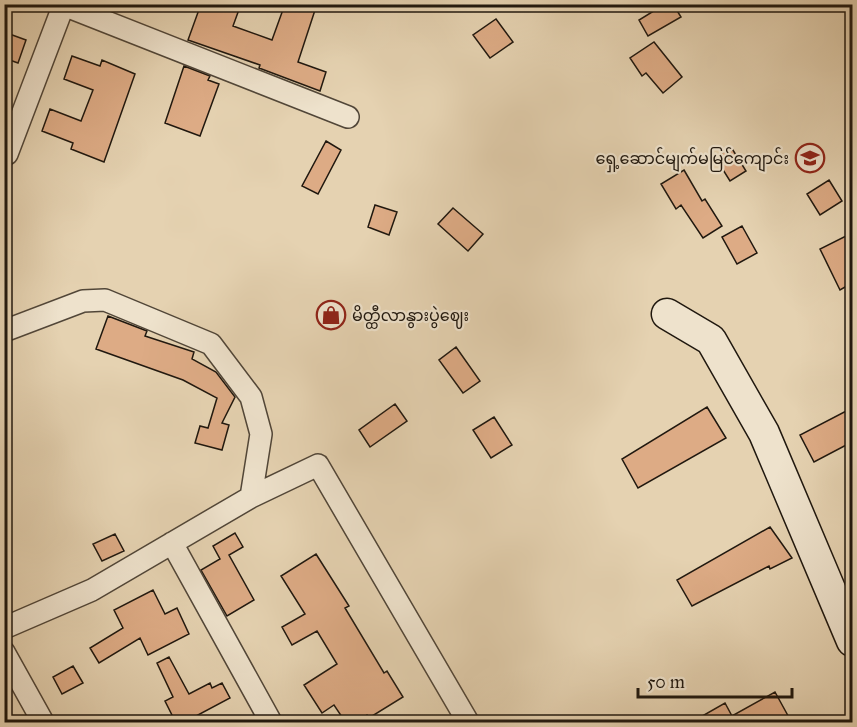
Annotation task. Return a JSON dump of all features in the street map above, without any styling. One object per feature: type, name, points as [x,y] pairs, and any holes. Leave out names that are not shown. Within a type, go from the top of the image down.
[{"type":"street","points":[[5,155],[63,5],[348,117]]},
{"type":"street","points":[[4,331],[83,301],[105,300],[211,344],[251,397],[261,434],[252,497]]},
{"type":"street","points":[[667,314],[711,340],[764,433],[852,641]]},
{"type":"street","points":[[4,628],[92,590],[252,497],[318,465],[468,723]]},
{"type":"street","points":[[172,543],[271,723]]},
{"type":"street","points":[[4,652],[43,723]]},
{"type":"building","points":[[201,4],[241,4],[233,26],[272,40],[285,4],[317,4],[298,62],[326,72],[320,91],[259,68],[260,65],[188,40]]},
{"type":"building","points":[[665,4],[673,4],[681,17],[648,36],[639,20]]},
{"type":"building","points":[[496,19],[513,42],[490,58],[473,35]]},
{"type":"building","points":[[4,32],[26,40],[18,63],[4,58]]},
{"type":"building","points":[[654,42],[682,77],[663,93],[646,73],[642,76],[630,58]]},
{"type":"building","points":[[72,56],[100,66],[102,60],[135,74],[104,162],[71,149],[73,143],[42,131],[50,109],[81,121],[93,90],[64,79]]},
{"type":"building","points":[[184,66],[210,76],[208,80],[219,84],[200,136],[165,123]]},
{"type":"building","points":[[326,141],[341,150],[318,194],[302,186]]},
{"type":"building","points":[[731,147],[746,171],[730,181],[715,157]]},
{"type":"building","points":[[684,170],[702,201],[705,199],[722,226],[703,238],[681,205],[676,209],[661,184]]},
{"type":"building","points":[[829,180],[842,201],[820,215],[807,194]]},
{"type":"building","points":[[375,205],[397,212],[389,235],[368,227]]},
{"type":"building","points":[[453,208],[483,234],[468,251],[438,224]]},
{"type":"building","points":[[742,226],[757,253],[737,264],[722,237]]},
{"type":"building","points":[[852,233],[852,283],[840,290],[820,249]]},
{"type":"building","points":[[108,316],[147,331],[145,336],[194,352],[192,359],[216,372],[235,397],[222,423],[229,425],[222,450],[195,443],[200,426],[208,428],[217,398],[183,380],[96,349]]},
{"type":"building","points":[[456,347],[480,381],[463,393],[439,360]]},
{"type":"building","points":[[395,404],[407,421],[370,447],[359,430]]},
{"type":"building","points":[[707,407],[726,438],[638,488],[622,459]]},
{"type":"building","points":[[852,408],[852,442],[814,462],[800,435]]},
{"type":"building","points":[[494,417],[512,445],[491,458],[473,430]]},
{"type":"building","points":[[770,527],[792,558],[770,569],[769,566],[692,606],[677,580]]},
{"type":"building","points":[[235,533],[243,547],[229,555],[254,600],[227,616],[201,570],[220,559],[213,546]]},
{"type":"building","points":[[115,534],[124,551],[102,561],[93,544]]},
{"type":"building","points":[[316,554],[349,606],[345,608],[384,673],[387,671],[403,697],[369,718],[367,715],[356,723],[346,723],[334,705],[322,713],[304,685],[337,664],[317,631],[292,645],[282,627],[305,614],[281,576]]},
{"type":"building","points":[[153,590],[165,614],[177,608],[189,634],[148,655],[140,638],[99,663],[90,648],[123,628],[114,610]]},
{"type":"building","points":[[169,657],[189,694],[210,683],[212,688],[222,683],[230,698],[183,723],[176,723],[165,701],[173,697],[157,663]]},
{"type":"building","points":[[73,666],[83,683],[62,694],[53,677]]},
{"type":"building","points":[[775,692],[792,723],[690,723],[725,703],[732,716]]},
{"type":"place","name":"ရှေ့ဆောင်မျက်မမြင်ကျောင်း","points":[[810,158]]},
{"type":"place","name":"မိတ္ထီလာနွားပွဲဈေး","points":[[331,315]]}]
